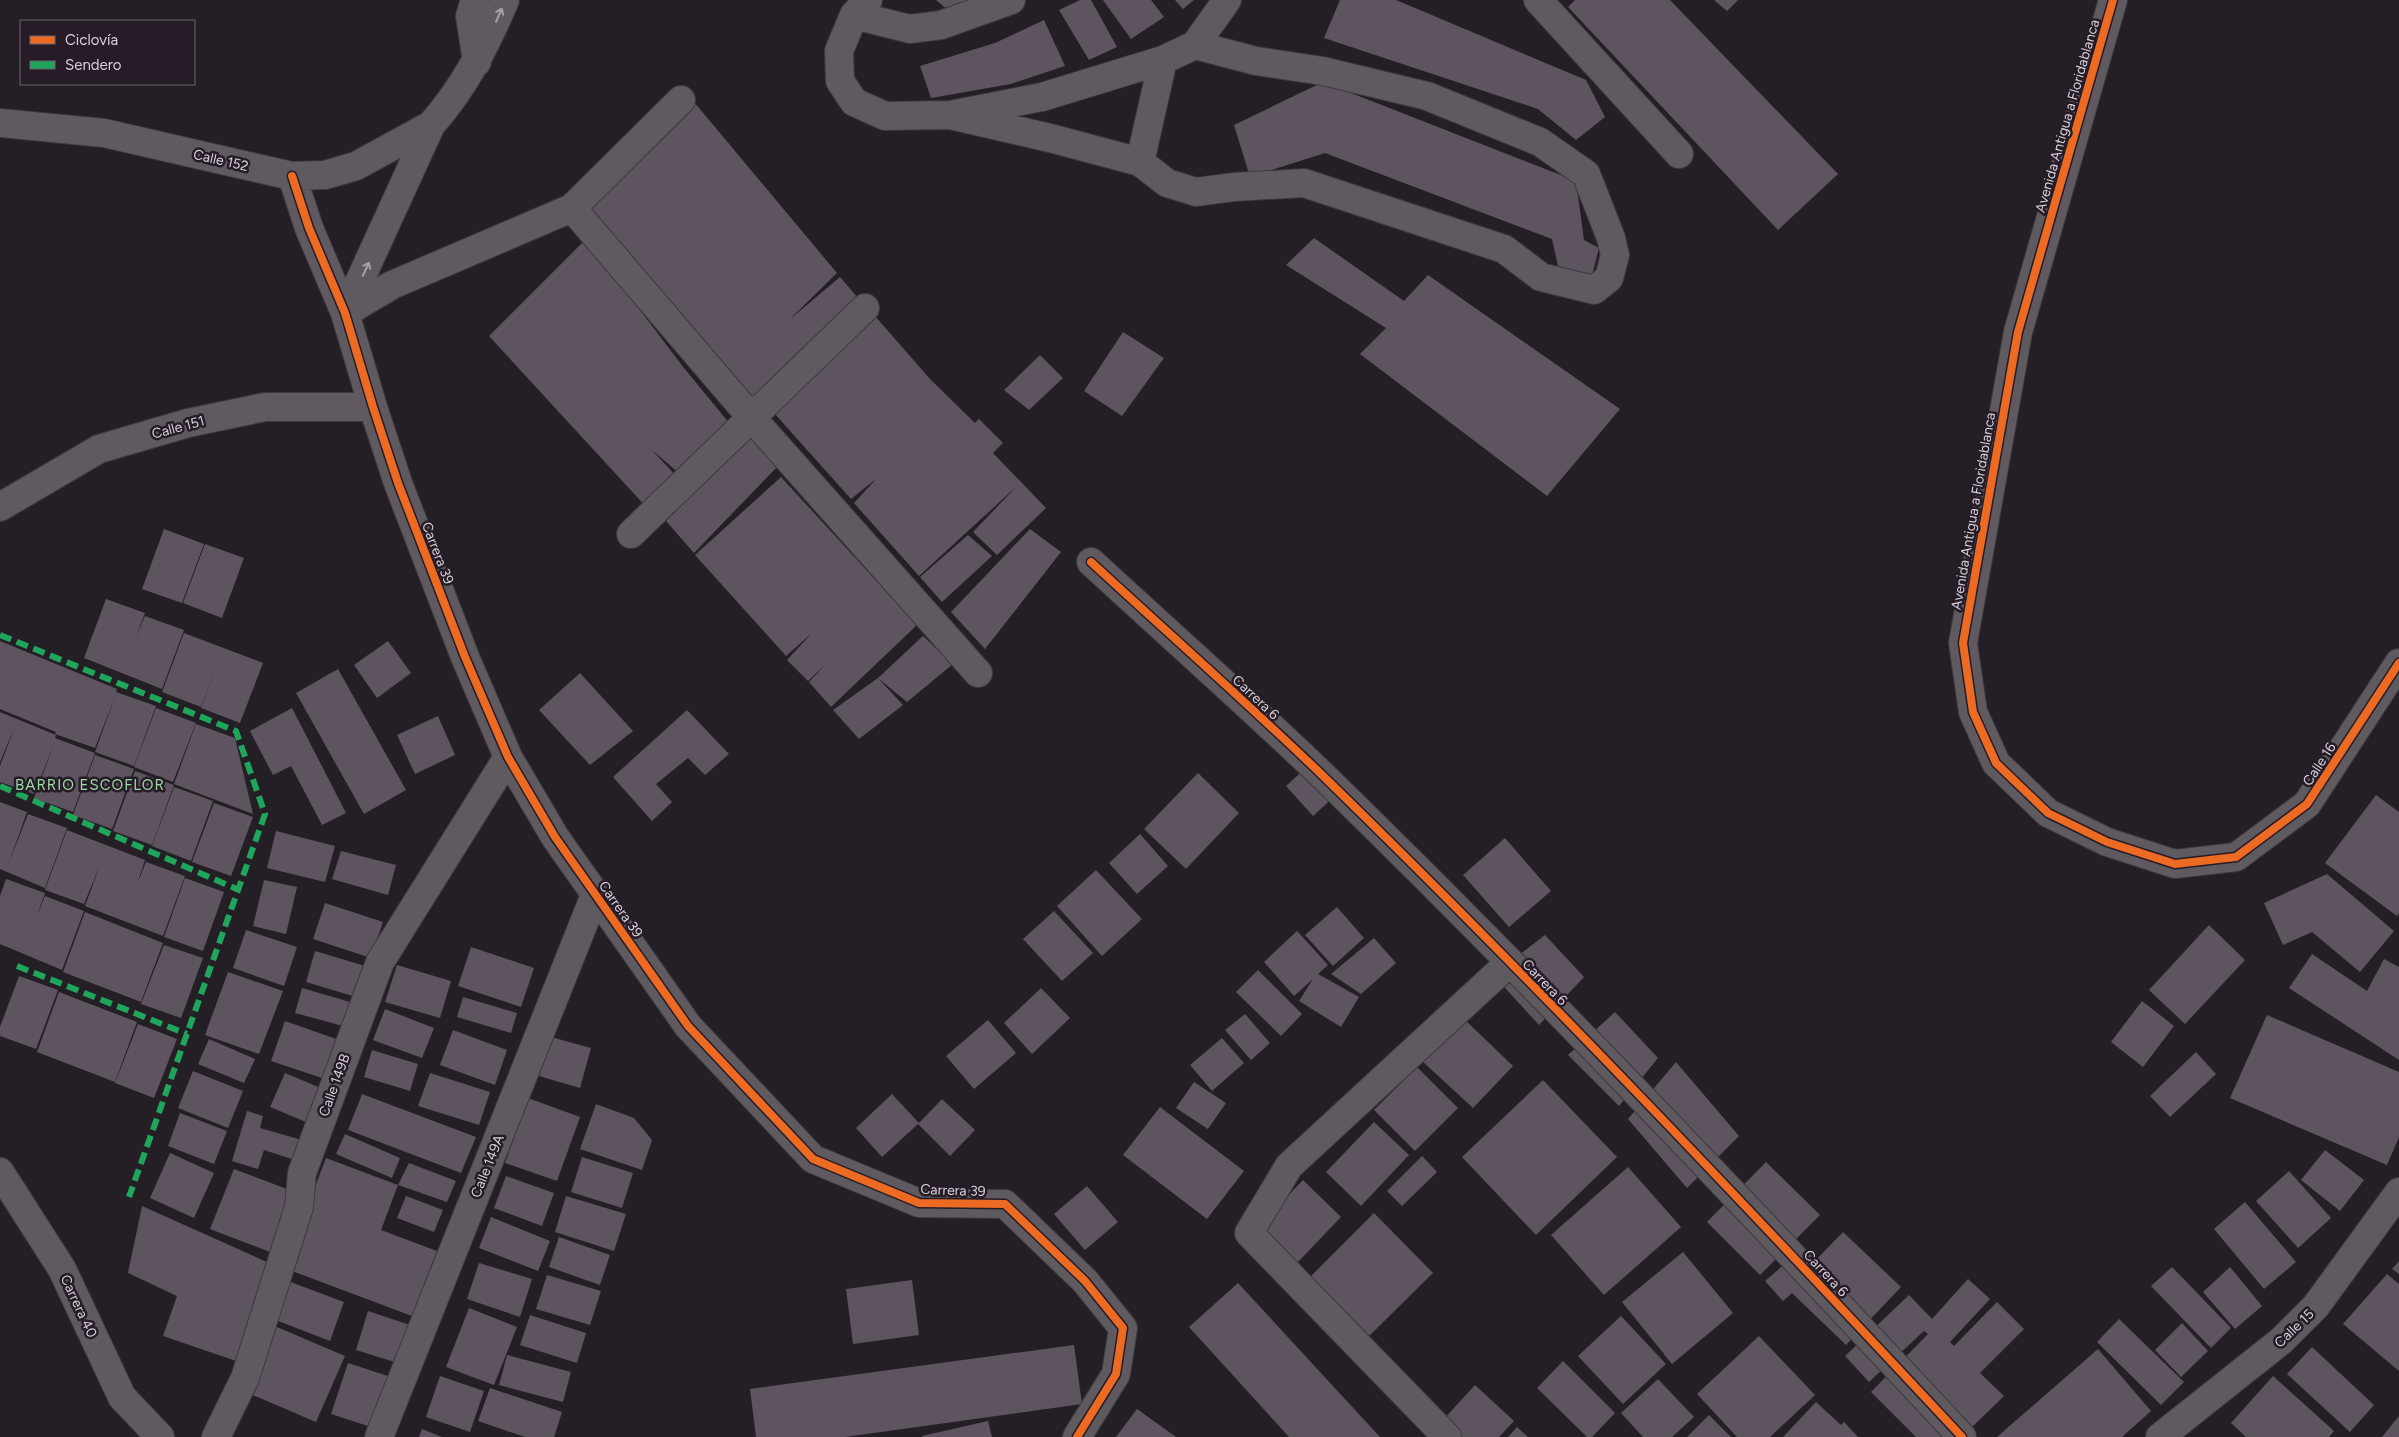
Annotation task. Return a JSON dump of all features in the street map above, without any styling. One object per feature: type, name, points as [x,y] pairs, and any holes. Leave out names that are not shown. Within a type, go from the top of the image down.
[{"type":"street","points":[[475,0],[470,16],[477,62]]},
{"type":"street","points":[[345,313],[432,125],[450,103],[477,62],[505,0]]},
{"type":"street","points":[[1011,0],[940,25],[910,29],[861,7],[839,51],[840,81],[854,102],[886,116],[950,115],[1042,97],[1163,60],[1195,45],[1227,0]]},
{"type":"street","points":[[1538,0],[1679,154]]},
{"type":"street","name":"Avenida Antigua a Floridablanca","points":[[2113,0],[2018,332],[1963,643],[1973,712],[1996,763],[2048,813],[2107,842],[2175,864],[2236,857]]},
{"type":"street","points":[[950,115],[1050,138],[1140,162],[1167,183],[1196,192],[1234,186],[1304,183],[1504,249],[1541,277],[1594,290],[1609,278],[1615,256],[1612,238],[1586,174],[1540,142],[1427,96],[1323,71],[1256,61],[1195,45]]},
{"type":"street","points":[[1140,162],[1163,60]]},
{"type":"street","points":[[345,313],[392,285],[572,208],[681,100]]},
{"type":"street","name":"Calle 152","points":[[0,123],[104,133],[292,176],[325,175],[356,166],[432,125]]},
{"type":"street","name":"Carrera 39","points":[[292,176],[309,228],[345,313],[398,483],[465,658],[508,756],[555,837],[688,1026],[813,1159],[919,1204],[1005,1204],[1085,1281],[1123,1328],[1116,1374],[1077,1437]]},
{"type":"street","points":[[572,208],[751,417],[978,673]]},
{"type":"street","points":[[631,534],[864,308]]},
{"type":"street","name":"Calle 151","points":[[0,507],[99,449],[188,423],[265,406],[373,407]]},
{"type":"street","name":"Carrera 6","points":[[1091,562],[1318,771],[1761,1221],[1962,1437]]},
{"type":"street","name":"Calle 16","points":[[2236,857],[2307,804],[2399,663]]},
{"type":"street","name":"Calle 149B","points":[[216,1437],[245,1378],[299,1207],[302,1173],[380,962],[508,756]]},
{"type":"street","name":"Calle 149A","points":[[379,1437],[596,895]]},
{"type":"street","points":[[1447,1437],[1249,1233],[1289,1166],[1509,963]]},
{"type":"street","name":"Carrera 40","points":[[0,1172],[62,1269],[122,1397],[160,1437]]},
{"type":"street","name":"Calle 15","points":[[2166,1435],[2282,1341],[2316,1306],[2399,1192]]},
{"type":"building","points":[[936,0],[973,0],[956,17]]},
{"type":"building","points":[[1080,0],[1091,0],[1117,47],[1089,60],[1059,10]]},
{"type":"building","points":[[1103,0],[1151,0],[1164,17],[1131,39]]},
{"type":"building","points":[[1175,0],[1194,0],[1183,9]]},
{"type":"building","points":[[1340,0],[1396,0],[1586,80],[1605,117],[1576,140],[1538,109],[1324,38]]},
{"type":"building","points":[[1575,0],[1670,0],[1838,174],[1778,230],[1568,7]]},
{"type":"building","points":[[1714,0],[1738,0],[1727,11]]},
{"type":"building","points":[[1044,20],[1065,66],[1011,84],[931,98],[920,66],[995,43]]},
{"type":"building","points":[[1323,82],[1576,181],[1584,240],[1599,248],[1589,287],[1559,271],[1552,239],[1325,153],[1250,177],[1234,125]]},
{"type":"building","points":[[694,102],[837,273],[789,320],[840,277],[858,298],[752,403],[685,318],[659,295],[580,204]]},
{"type":"building","points":[[1314,238],[1404,301],[1428,275],[1620,409],[1547,496],[1360,354],[1386,328],[1286,265]]},
{"type":"building","points":[[586,239],[684,368],[730,424],[680,474],[652,450],[677,477],[649,510],[489,336]]},
{"type":"building","points":[[875,316],[930,379],[975,423],[979,419],[1003,443],[993,453],[1046,508],[997,555],[973,532],[1017,486],[919,576],[854,503],[876,479],[851,499],[774,413]]},
{"type":"building","points":[[1123,332],[1164,358],[1122,416],[1084,391]]},
{"type":"building","points":[[1040,355],[1063,378],[1029,410],[1004,390]]},
{"type":"building","points":[[751,435],[778,466],[694,553],[666,521]]},
{"type":"building","points":[[781,477],[917,625],[831,707],[809,682],[826,664],[808,681],[787,660],[812,633],[786,656],[695,555]]},
{"type":"building","points":[[164,529],[204,544],[182,603],[142,589]]},
{"type":"building","points":[[1030,529],[1061,552],[985,649],[951,612]]},
{"type":"building","points":[[968,535],[992,556],[942,602],[920,577]]},
{"type":"building","points":[[205,544],[244,558],[222,618],[183,603]]},
{"type":"building","points":[[106,599],[145,613],[136,637],[145,616],[184,630],[162,689],[84,658]]},
{"type":"building","points":[[184,633],[263,663],[240,723],[201,708],[217,666],[201,707],[162,692]]},
{"type":"building","points":[[923,636],[953,664],[907,702],[878,678]]},
{"type":"building","points":[[0,641],[117,689],[116,692],[156,706],[134,766],[95,752],[115,697],[95,748],[55,734],[56,732],[0,709]]},
{"type":"building","points":[[388,641],[411,673],[377,698],[354,665]]},
{"type":"building","points":[[338,669],[406,790],[364,814],[296,693]]},
{"type":"building","points":[[580,673],[633,731],[590,765],[539,710]]},
{"type":"building","points":[[878,678],[903,705],[859,739],[833,710]]},
{"type":"building","points":[[156,708],[196,723],[173,782],[134,767]]},
{"type":"building","points":[[292,708],[346,813],[322,825],[291,766],[273,775],[250,731]]},
{"type":"building","points":[[687,710],[729,754],[705,775],[688,758],[656,784],[672,802],[652,821],[613,777]]},
{"type":"building","points":[[0,712],[56,735],[55,738],[95,753],[73,812],[34,798],[54,744],[34,794],[0,782],[0,766],[15,726],[0,762]]},
{"type":"building","points":[[438,716],[455,755],[415,774],[397,735]]},
{"type":"building","points":[[196,724],[235,738],[253,814],[174,784]]},
{"type":"building","points":[[1321,754],[1348,784],[1313,816],[1286,786]]},
{"type":"building","points":[[95,755],[134,769],[112,829],[73,815]]},
{"type":"building","points":[[135,771],[174,785],[152,845],[113,831]]},
{"type":"building","points":[[1198,773],[1239,813],[1186,869],[1144,829]]},
{"type":"building","points":[[174,787],[213,801],[191,861],[152,846]]},
{"type":"building","points":[[2376,795],[2399,812],[2399,913],[2397,916],[2325,863]]},
{"type":"building","points":[[0,802],[27,812],[8,865],[28,814],[67,828],[45,888],[0,869]]},
{"type":"building","points":[[214,803],[253,817],[231,876],[192,862]]},
{"type":"building","points":[[67,830],[145,860],[137,884],[146,862],[185,876],[163,936],[85,906],[100,865],[84,904],[45,890]]},
{"type":"building","points":[[276,831],[335,846],[325,882],[267,868]]},
{"type":"building","points":[[1140,834],[1168,866],[1137,894],[1109,863]]},
{"type":"building","points":[[1505,838],[1551,891],[1509,927],[1463,875]]},
{"type":"building","points":[[341,851],[396,865],[388,895],[332,879]]},
{"type":"building","points":[[1096,870],[1142,919],[1102,956],[1057,906]]},
{"type":"building","points":[[2327,874],[2394,931],[2360,972],[2312,932],[2283,945],[2264,903]]},
{"type":"building","points":[[185,878],[224,892],[203,951],[164,937]]},
{"type":"building","points":[[6,879],[45,893],[36,918],[45,896],[84,911],[62,970],[0,944],[0,896]]},
{"type":"building","points":[[264,880],[297,887],[286,934],[253,926]]},
{"type":"building","points":[[325,903],[383,922],[371,958],[313,939]]},
{"type":"building","points":[[1337,907],[1364,938],[1333,966],[1305,935]]},
{"type":"building","points":[[1054,911],[1093,953],[1062,981],[1023,939]]},
{"type":"building","points":[[85,912],[163,943],[141,1002],[63,972]]},
{"type":"building","points":[[2209,925],[2245,960],[2185,1024],[2149,990]]},
{"type":"building","points":[[246,930],[297,947],[284,986],[233,968]]},
{"type":"building","points":[[1297,931],[1328,965],[1318,974],[1359,997],[1341,1027],[1299,1001],[1313,979],[1294,996],[1264,962]]},
{"type":"building","points":[[1545,935],[1584,977],[1539,1025],[1493,975]]},
{"type":"building","points":[[1374,938],[1396,963],[1361,994],[1331,974]]},
{"type":"building","points":[[164,945],[203,958],[181,1018],[141,1004]]},
{"type":"building","points":[[471,947],[534,968],[521,1007],[458,986]]},
{"type":"building","points":[[315,951],[365,966],[356,997],[306,982]]},
{"type":"building","points":[[2312,954],[2367,991],[2384,959],[2399,967],[2399,1060],[2289,988]]},
{"type":"building","points":[[397,965],[451,981],[440,1018],[385,1002]]},
{"type":"building","points":[[1258,970],[1302,1014],[1281,1036],[1236,992]]},
{"type":"building","points":[[228,972],[283,991],[259,1054],[205,1035]]},
{"type":"building","points":[[19,976],[58,990],[36,1049],[0,1036],[0,1027]]},
{"type":"building","points":[[302,988],[350,1002],[343,1026],[295,1013]]},
{"type":"building","points":[[1041,988],[1070,1018],[1032,1054],[1004,1023]]},
{"type":"building","points":[[59,992],[137,1022],[115,1082],[37,1052]]},
{"type":"building","points":[[463,997],[517,1013],[511,1033],[457,1017]]},
{"type":"building","points":[[2142,1001],[2174,1026],[2143,1067],[2111,1042]]},
{"type":"building","points":[[385,1009],[434,1028],[422,1058],[373,1040]]},
{"type":"building","points":[[1615,1012],[1658,1058],[1619,1106],[1568,1055]]},
{"type":"building","points":[[1245,1014],[1270,1043],[1251,1060],[1225,1030]]},
{"type":"building","points":[[2267,1015],[2399,1072],[2399,1137],[2387,1165],[2230,1098]]},
{"type":"building","points":[[1462,1017],[1513,1066],[1473,1108],[1422,1061]]},
{"type":"building","points":[[988,1020],[1016,1053],[974,1089],[946,1056]]},
{"type":"building","points":[[285,1021],[342,1041],[328,1080],[271,1061]]},
{"type":"building","points":[[138,1024],[177,1039],[154,1098],[115,1083]]},
{"type":"building","points":[[453,1030],[507,1050],[495,1085],[440,1065]]},
{"type":"building","points":[[551,1037],[591,1048],[580,1088],[539,1076]]},
{"type":"building","points":[[1222,1038],[1244,1063],[1212,1091],[1190,1065]]},
{"type":"building","points":[[209,1039],[255,1059],[244,1083],[198,1064]]},
{"type":"building","points":[[372,1050],[418,1064],[410,1091],[364,1077]]},
{"type":"building","points":[[2196,1052],[2216,1074],[2170,1117],[2150,1096]]},
{"type":"building","points":[[1676,1062],[1739,1136],[1687,1188],[1628,1119]]},
{"type":"building","points":[[1417,1067],[1458,1108],[1415,1151],[1374,1110]]},
{"type":"building","points":[[193,1071],[243,1091],[228,1128],[178,1108]]},
{"type":"building","points":[[285,1073],[328,1091],[313,1125],[270,1107]]},
{"type":"building","points":[[430,1073],[490,1092],[479,1125],[418,1106]]},
{"type":"building","points":[[1543,1080],[1617,1157],[1536,1235],[1462,1157]]},
{"type":"building","points":[[1194,1082],[1226,1103],[1208,1129],[1176,1108]]},
{"type":"building","points":[[362,1094],[476,1137],[461,1173],[348,1130]]},
{"type":"building","points":[[892,1094],[919,1123],[942,1099],[975,1130],[950,1156],[918,1124],[882,1157],[856,1128]]},
{"type":"building","points":[[528,1098],[580,1117],[557,1181],[505,1163]]},
{"type":"building","points":[[596,1104],[634,1118],[652,1140],[642,1170],[580,1149]]},
{"type":"building","points":[[1160,1107],[1244,1171],[1207,1219],[1123,1155]]},
{"type":"building","points":[[247,1111],[263,1116],[260,1128],[302,1140],[295,1160],[264,1150],[258,1169],[232,1161]]},
{"type":"building","points":[[180,1113],[227,1131],[214,1164],[168,1146]]},
{"type":"building","points":[[1374,1122],[1409,1155],[1361,1206],[1326,1172]]},
{"type":"building","points":[[345,1134],[400,1158],[392,1178],[336,1154]]},
{"type":"building","points":[[2325,1150],[2364,1180],[2340,1211],[2301,1180]]},
{"type":"building","points":[[170,1153],[214,1173],[194,1218],[150,1198]]},
{"type":"building","points":[[1422,1156],[1437,1172],[1402,1206],[1387,1191]]},
{"type":"building","points":[[582,1157],[633,1173],[622,1208],[571,1192]]},
{"type":"building","points":[[326,1158],[398,1185],[381,1230],[437,1251],[412,1316],[284,1268]]},
{"type":"building","points":[[1766,1162],[1820,1215],[1760,1275],[1707,1222]]},
{"type":"building","points":[[409,1163],[456,1181],[447,1202],[398,1185]]},
{"type":"building","points":[[1628,1167],[1681,1227],[1604,1295],[1551,1235]]},
{"type":"building","points":[[234,1169],[292,1191],[270,1252],[210,1229]]},
{"type":"building","points":[[2289,1171],[2331,1218],[2298,1248],[2256,1201]]},
{"type":"building","points":[[506,1176],[554,1193],[542,1226],[494,1208]]},
{"type":"building","points":[[1303,1180],[1341,1217],[1297,1263],[1259,1226]]},
{"type":"building","points":[[1087,1186],[1118,1222],[1085,1250],[1054,1214]]},
{"type":"building","points":[[406,1196],[443,1210],[434,1232],[397,1218]]},
{"type":"building","points":[[566,1196],[626,1214],[614,1251],[555,1232]]},
{"type":"building","points":[[2245,1202],[2296,1262],[2264,1289],[2214,1229]]},
{"type":"building","points":[[142,1206],[276,1266],[245,1364],[163,1336],[177,1296],[128,1273]]},
{"type":"building","points":[[1374,1213],[1433,1273],[1365,1340],[1307,1280]]},
{"type":"building","points":[[491,1217],[550,1241],[538,1271],[479,1248]]},
{"type":"building","points":[[1843,1232],[1901,1287],[1846,1345],[1792,1293],[1783,1301],[1765,1281],[1800,1251],[1812,1264]]},
{"type":"building","points":[[559,1237],[610,1255],[600,1285],[549,1267]]},
{"type":"building","points":[[1683,1252],[1733,1313],[1672,1364],[1622,1302]]},
{"type":"building","points":[[2399,1261],[2399,1274],[2392,1269]]},
{"type":"building","points":[[479,1263],[532,1279],[520,1317],[467,1299]]},
{"type":"building","points":[[2172,1267],[2231,1328],[2211,1348],[2151,1286]]},
{"type":"building","points":[[2230,1267],[2262,1306],[2235,1329],[2203,1292]]},
{"type":"building","points":[[2387,1274],[2399,1284],[2399,1371],[2343,1324]]},
{"type":"building","points":[[547,1275],[601,1291],[590,1325],[536,1309]]},
{"type":"building","points":[[1968,1279],[1990,1299],[1950,1342],[1954,1346],[1997,1302],[2024,1329],[1980,1373],[2004,1396],[1962,1437],[1916,1437],[1871,1392],[1928,1334],[1924,1331],[1869,1382],[1845,1356],[1909,1295],[1932,1319]]},
{"type":"building","points":[[912,1280],[919,1335],[853,1344],[846,1289]]},
{"type":"building","points":[[288,1281],[344,1302],[330,1341],[273,1319]]},
{"type":"building","points":[[1238,1283],[1380,1437],[1289,1437],[1189,1327]]},
{"type":"building","points":[[469,1308],[517,1327],[494,1385],[446,1367]]},
{"type":"building","points":[[368,1311],[413,1326],[401,1364],[356,1350]]},
{"type":"building","points":[[530,1315],[586,1333],[577,1363],[520,1345]]},
{"type":"building","points":[[1621,1316],[1666,1364],[1623,1404],[1578,1356]]},
{"type":"building","points":[[2119,1319],[2184,1382],[2161,1405],[2097,1342]]},
{"type":"building","points":[[2182,1323],[2208,1351],[2181,1377],[2155,1350]]},
{"type":"building","points":[[277,1327],[345,1356],[316,1422],[248,1393]]},
{"type":"building","points":[[1759,1336],[1815,1395],[1770,1437],[1737,1437],[1697,1394]]},
{"type":"building","points":[[1074,1345],[1082,1404],[845,1437],[756,1437],[750,1389]]},
{"type":"building","points":[[2312,1347],[2374,1405],[2350,1432],[2287,1374]]},
{"type":"building","points":[[2098,1349],[2151,1411],[2122,1437],[1997,1437]]},
{"type":"building","points":[[507,1355],[571,1372],[563,1402],[499,1385]]},
{"type":"building","points":[[1563,1361],[1615,1413],[1592,1437],[1587,1437],[1537,1388]]},
{"type":"building","points":[[348,1363],[391,1377],[374,1428],[331,1414]]},
{"type":"building","points":[[440,1376],[484,1391],[470,1432],[426,1417]]},
{"type":"building","points":[[2273,1376],[2334,1431],[2329,1437],[2246,1437],[2231,1423]]},
{"type":"building","points":[[1658,1379],[1694,1417],[1672,1437],[1643,1437],[1621,1413]]},
{"type":"building","points":[[1475,1385],[1514,1421],[1499,1437],[1461,1437],[1443,1420]]},
{"type":"building","points":[[490,1388],[562,1412],[554,1437],[525,1437],[478,1421]]},
{"type":"building","points":[[1816,1402],[1841,1425],[1844,1422],[1858,1437],[1783,1437]]},
{"type":"building","points":[[1137,1409],[1176,1437],[1116,1437]]},
{"type":"building","points":[[1709,1415],[1731,1437],[1687,1437]]},
{"type":"building","points":[[2399,1416],[2399,1437],[2382,1437]]},
{"type":"building","points":[[988,1421],[992,1437],[922,1437],[922,1436]]},
{"type":"building","points":[[1517,1427],[1528,1437],[1508,1437]]},
{"type":"building","points":[[422,1429],[442,1437],[419,1437]]},
{"type":"marked path","points":[[0,635],[236,731],[265,814],[129,1197]]},
{"type":"marked path","points":[[0,786],[239,890]]},
{"type":"marked path","points":[[17,966],[187,1034]]},
{"type":"cycle path","points":[[2113,0],[2018,332],[1963,643],[1973,712],[1996,763],[2048,813],[2107,842],[2175,864],[2236,857],[2307,804],[2399,663]]},
{"type":"cycle path","points":[[292,176],[309,228],[345,313],[398,483],[465,657],[508,757],[555,837],[688,1026],[813,1159],[919,1203],[1005,1204],[1085,1281],[1123,1328],[1116,1374],[1077,1437]]},
{"type":"cycle path","points":[[1091,562],[1319,772],[1483,935],[1725,1184],[1962,1437]]},
{"type":"district","name":"BARRIO ESCOFLOR","points":[[90,785]]}]
